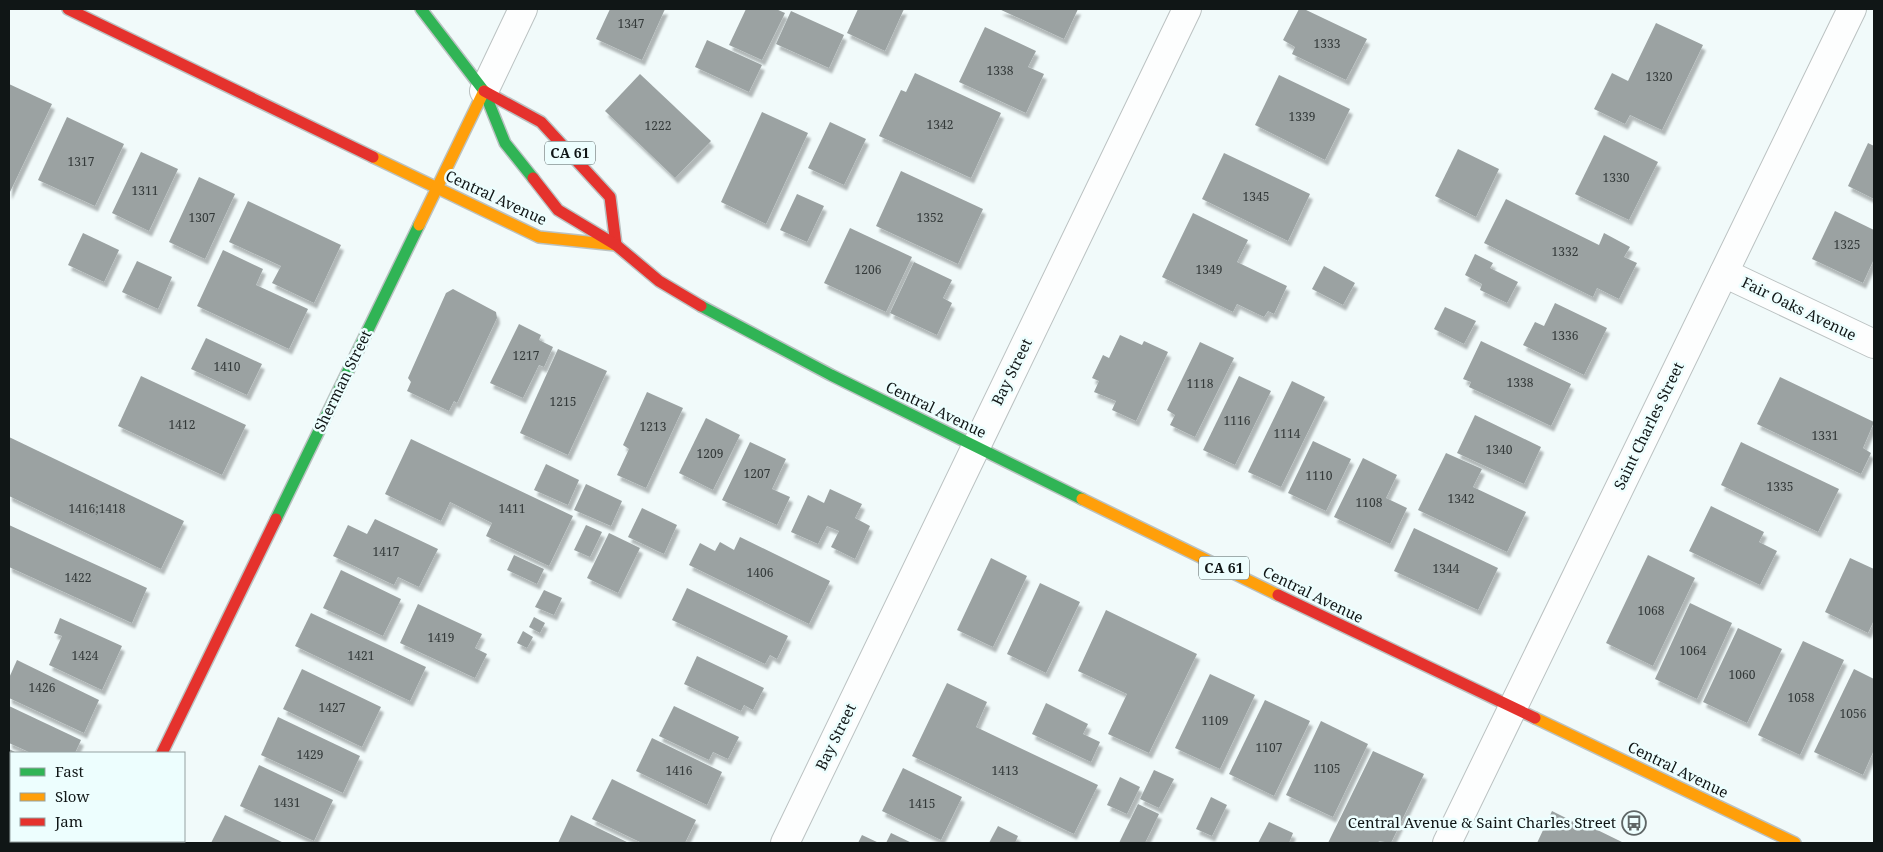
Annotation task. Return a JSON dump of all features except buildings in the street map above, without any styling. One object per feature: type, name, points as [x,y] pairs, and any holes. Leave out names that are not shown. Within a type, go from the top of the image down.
[{"type":"main road","name":"Central Avenue","points":[[68,9],[539,237],[616,245],[659,281],[831,375],[1243,578],[1796,843]]},
{"type":"main road","name":"CA 61","points":[[421,9],[484,91],[505,143],[558,210],[616,245]]},
{"type":"main road","name":"Sherman Street","points":[[162,752],[484,91]]},
{"type":"main road","name":"CA 61","points":[[484,91],[541,122],[610,197],[616,245]]},
{"type":"street","name":"Sherman Street","points":[[484,91],[523,9]]},
{"type":"street","name":"Bay Street","points":[[785,843],[1187,9]]},
{"type":"street","name":"Saint Charles Street","points":[[1447,843],[1852,9]]},
{"type":"street","name":"Fair Oaks Avenue","points":[[1724,273],[1874,344]]},
{"type":"traffic: fast","points":[[421,9],[484,91],[505,143],[533,178]]},
{"type":"traffic: fast","points":[[276,519],[419,225]]},
{"type":"traffic: fast","points":[[701,306],[831,375],[1082,499]]},
{"type":"traffic: slow","points":[[419,225],[484,91]]},
{"type":"traffic: slow","points":[[373,157],[539,237],[616,245]]},
{"type":"traffic: slow","points":[[1082,499],[1278,595]]},
{"type":"traffic: slow","points":[[1535,718],[1795,843]]},
{"type":"traffic: jam","points":[[68,9],[373,157]]},
{"type":"traffic: jam","points":[[484,91],[541,122],[610,197],[616,245]]},
{"type":"traffic: jam","points":[[533,178],[558,210],[616,245],[659,281],[701,306]]},
{"type":"traffic: jam","points":[[162,752],[276,519]]},
{"type":"traffic: jam","points":[[1278,595],[1535,718]]},
{"type":"place","name":"Central Avenue & Saint Charles Street","points":[[1634,823]]}]
